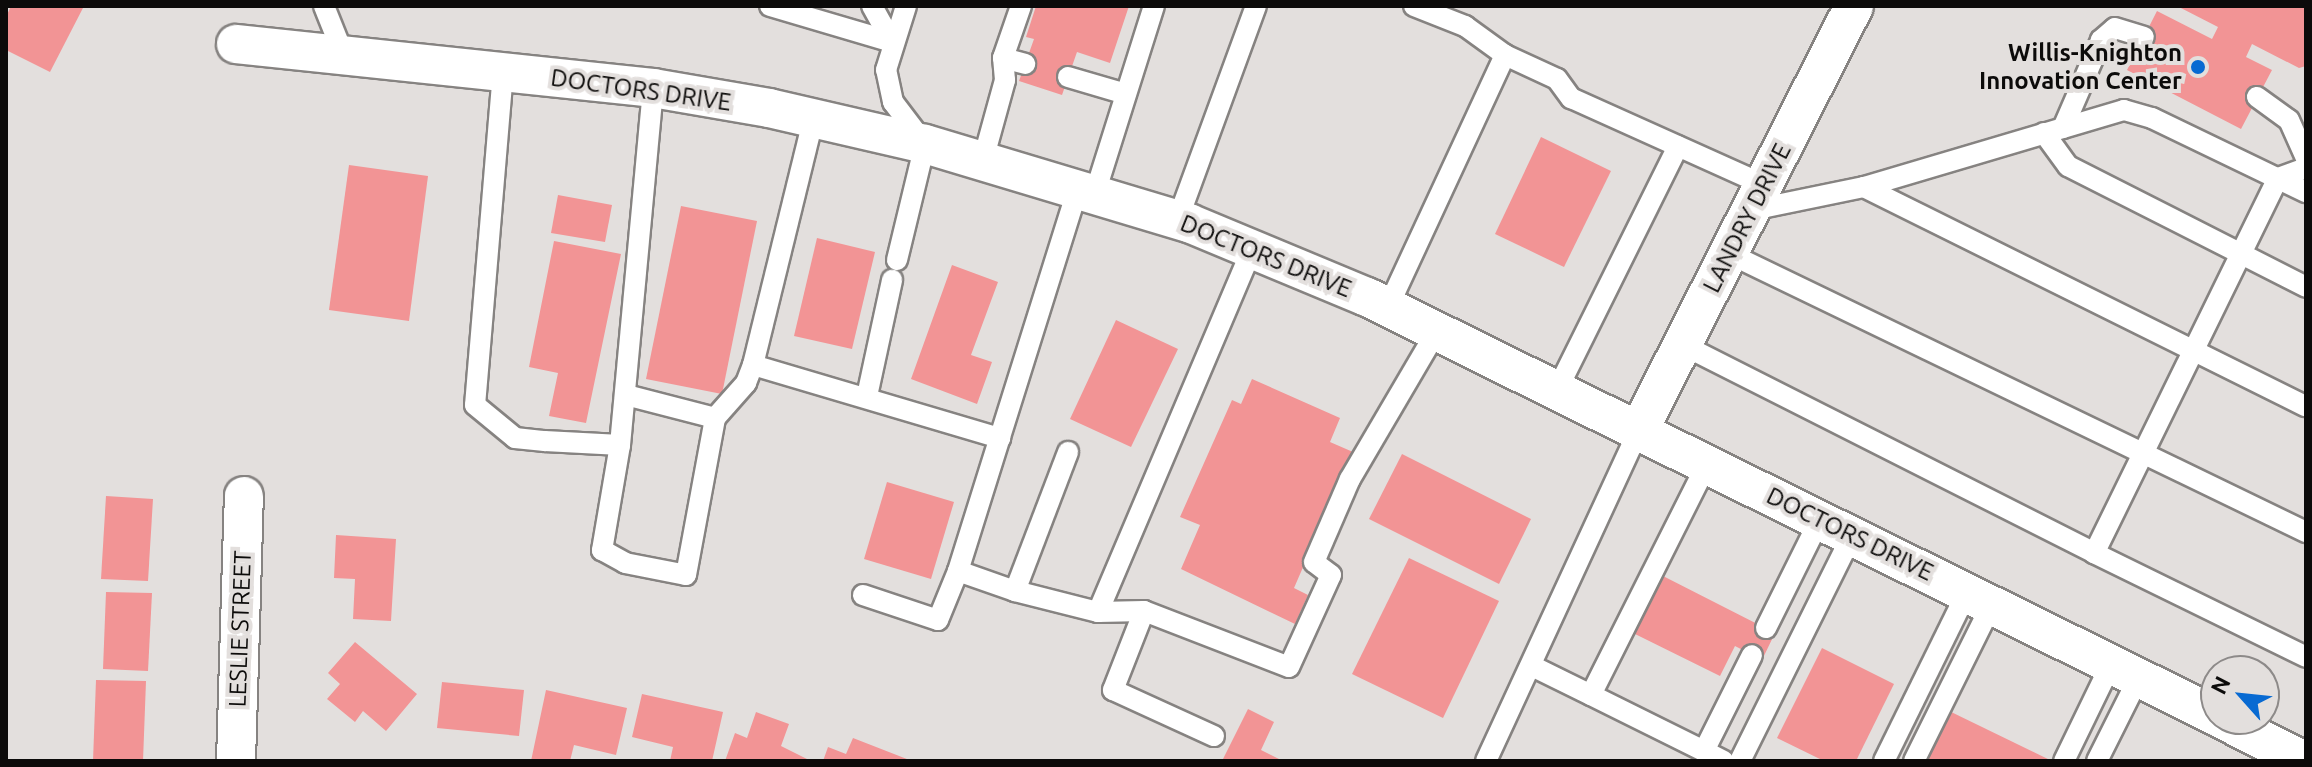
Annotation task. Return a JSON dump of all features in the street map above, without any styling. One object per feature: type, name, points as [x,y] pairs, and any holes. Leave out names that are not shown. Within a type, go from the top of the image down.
[{"type":"street","name":"LANDRY DRIVE","points":[[1639,430],[1854,6]]},
{"type":"street","name":"DOCTORS DRIVE","points":[[236,44],[653,88],[814,117],[983,160],[1178,219],[1253,247],[1388,307],[2200,708]]},
{"type":"street","name":"LESLIE STREET","points":[[236,761],[244,496]]},
{"type":"street","name":"DOCTORS DRIVE","points":[[2253,735],[2305,761]]},
{"type":"lane","points":[[324,6],[344,56]]},
{"type":"lane","points":[[770,6],[892,42]]},
{"type":"lane","points":[[872,6],[892,42]]},
{"type":"lane","points":[[867,396],[925,144],[893,102],[886,70],[892,42],[906,6]]},
{"type":"lane","points":[[983,160],[1005,80],[1003,58],[1021,6]]},
{"type":"lane","points":[[863,595],[938,620],[958,571],[1000,438],[1086,190],[1126,94],[1154,6]]},
{"type":"lane","points":[[1178,219],[1256,6]]},
{"type":"lane","points":[[1414,6],[1465,26],[1505,55],[1557,79],[1571,98],[1678,146],[1758,198],[1864,187],[2135,110],[2306,192]]},
{"type":"lane","points":[[2144,37],[2115,28],[2101,40],[2054,131],[2068,166],[2306,287]]},
{"type":"lane","points":[[1388,307],[1505,55]]},
{"type":"lane","points":[[1003,58],[1025,64]]},
{"type":"lane","points":[[503,72],[475,405],[515,438],[620,445]]},
{"type":"lane","points":[[1068,77],[1126,94]]},
{"type":"lane","points":[[653,88],[626,395],[602,550],[625,563],[686,575],[715,418],[746,383],[753,365],[814,117]]},
{"type":"lane","points":[[2257,97],[2289,120],[2306,158]]},
{"type":"lane","points":[[1557,390],[1678,146]]},
{"type":"lane","points":[[2094,553],[2278,178],[2306,168]]},
{"type":"lane","points":[[1864,187],[2306,406]]},
{"type":"lane","points":[[1098,612],[1253,247]]},
{"type":"lane","points":[[1730,254],[2144,451],[2306,532]]},
{"type":"lane","points":[[958,571],[1015,591],[1098,612],[1144,611],[1289,667],[1331,575],[1314,562],[1350,479],[1437,331]]},
{"type":"lane","points":[[1683,345],[2306,657]]},
{"type":"lane","points":[[753,365],[867,396],[1000,438]]},
{"type":"lane","points":[[626,395],[715,418]]},
{"type":"lane","points":[[1486,761],[1534,667],[1639,430]]},
{"type":"lane","points":[[1015,591],[1068,452]]},
{"type":"lane","points":[[1591,695],[1707,464]]},
{"type":"lane","points":[[1766,628],[1836,527]]},
{"type":"lane","points":[[1740,761],[1836,527]]},
{"type":"lane","points":[[1884,761],[1980,598]]},
{"type":"lane","points":[[1914,761],[1980,598]]},
{"type":"lane","points":[[1144,611],[1113,690],[1214,736]]},
{"type":"lane","points":[[1704,751],[1752,655]]},
{"type":"lane","points":[[1534,667],[1724,761]]},
{"type":"lane","points":[[2064,761],[2125,671]]},
{"type":"lane","points":[[2097,761],[2125,671]]},
{"type":"building","points":[[11,6],[84,6],[50,72],[6,50],[6,17]]},
{"type":"building","points":[[1036,6],[1129,6],[1110,63],[1077,52],[1062,95],[1019,81],[1034,39],[1026,37]]},
{"type":"building","name":"Willis-Knighton Innovation Center","points":[[2177,6],[2306,6],[2306,66],[2299,68],[2252,44],[2246,57],[2272,70],[2241,129],[2127,70],[2157,11],[2212,39],[2218,27]]},
{"type":"building","points":[[1541,137],[1611,171],[1564,267],[1495,234]]},
{"type":"building","points":[[349,165],[428,176],[409,321],[329,310]]},
{"type":"building","points":[[558,195],[612,205],[605,242],[551,233]]},
{"type":"building","points":[[681,206],[757,221],[722,394],[646,379]]},
{"type":"building","points":[[817,238],[875,252],[852,349],[794,336]]},
{"type":"building","points":[[554,241],[621,254],[586,423],[549,416],[558,373],[529,367]]},
{"type":"building","points":[[952,265],[998,282],[971,355],[992,362],[977,404],[911,379]]},
{"type":"building","points":[[1116,320],[1178,349],[1131,447],[1070,419]]},
{"type":"building","points":[[1252,379],[1340,418],[1330,442],[1353,452],[1294,588],[1308,595],[1295,624],[1181,569],[1200,525],[1180,517],[1232,400],[1241,404]]},
{"type":"building","points":[[1402,454],[1531,519],[1499,584],[1369,519]]},
{"type":"building","points":[[887,482],[954,502],[931,579],[864,559]]},
{"type":"building","points":[[106,496],[153,499],[148,581],[101,579]]},
{"type":"building","points":[[336,535],[396,539],[391,621],[353,619],[355,579],[334,578]]},
{"type":"building","points":[[1409,558],[1499,601],[1443,718],[1352,674]]},
{"type":"building","points":[[1663,576],[1775,633],[1762,660],[1735,646],[1720,676],[1635,634]]},
{"type":"building","points":[[106,592],[152,593],[148,671],[103,669]]},
{"type":"building","points":[[355,642],[417,694],[386,731],[363,711],[355,722],[327,699],[340,684],[328,673]]},
{"type":"building","points":[[1822,648],[1894,684],[1856,761],[1824,761],[1777,738]]},
{"type":"building","points":[[96,680],[146,681],[143,761],[93,761]]},
{"type":"building","points":[[442,682],[524,690],[519,736],[437,728]]},
{"type":"building","points":[[546,690],[627,708],[616,755],[574,745],[570,761],[531,761]]},
{"type":"building","points":[[642,694],[723,712],[712,761],[670,761],[673,747],[632,737]]},
{"type":"building","points":[[1248,709],[1274,722],[1261,750],[1283,761],[1222,761]]},
{"type":"building","points":[[1945,709],[2052,761],[1920,761]]},
{"type":"building","points":[[756,712],[789,724],[781,746],[811,761],[725,761],[735,733],[747,738]]},
{"type":"building","points":[[853,738],[912,761],[823,761],[828,747],[846,754]]},
{"type":"place","name":"Willis-Knighton Innovation Center","points":[[2198,67]]}]
